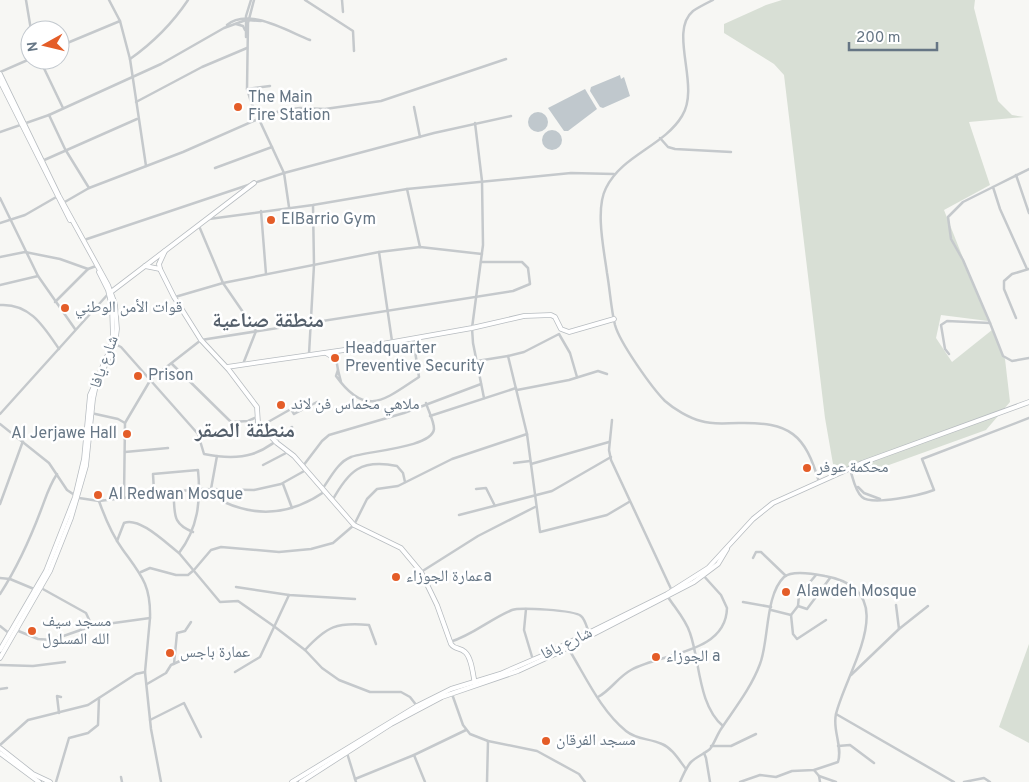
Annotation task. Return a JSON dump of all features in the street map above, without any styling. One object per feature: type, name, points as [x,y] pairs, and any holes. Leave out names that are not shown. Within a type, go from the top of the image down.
[{"type":"street","points":[[26,0],[29,20]]},
{"type":"street","points":[[109,0],[120,21],[130,59],[134,77],[137,119],[146,166]]},
{"type":"street","points":[[130,59],[151,44],[176,19],[188,0]]},
{"type":"street","points":[[247,48],[245,31],[253,0]]},
{"type":"street","points":[[305,0],[330,18],[348,26],[353,31],[354,51]]},
{"type":"street","points":[[342,0],[343,12]]},
{"type":"street","points":[[713,0],[693,11],[683,30],[689,86],[688,107],[679,121],[614,174],[602,195],[604,256],[614,319],[618,332],[635,361],[671,405],[700,421],[774,425],[795,435],[807,448],[819,482]]},
{"type":"street","points":[[0,132],[49,115],[134,77],[224,28],[249,10]]},
{"type":"street","points":[[249,10],[256,20]]},
{"type":"street","points":[[224,28],[247,19]]},
{"type":"street","points":[[247,19],[247,89],[258,119],[284,173],[289,208]]},
{"type":"street","points":[[236,20],[261,21],[310,40]]},
{"type":"street","points":[[247,27],[256,20]]},
{"type":"street","points":[[70,42],[120,21]]},
{"type":"street","points":[[234,24],[241,25],[245,31]]},
{"type":"street","points":[[136,102],[202,67],[247,48]]},
{"type":"street","points":[[63,203],[89,188],[183,152],[283,110],[300,108],[325,110],[381,101],[506,59]]},
{"type":"street","points":[[0,73],[20,64]]},
{"type":"street","points":[[45,70],[63,108]]},
{"type":"street","name":"شارع يافا","points":[[0,73],[22,124],[58,196],[110,292]]},
{"type":"street","name":"شارع يافا","points":[[0,81],[58,196],[84,240],[110,292],[117,319],[113,343],[96,385],[89,413],[88,453],[77,497],[50,571],[0,658]]},
{"type":"street","points":[[247,89],[270,86]]},
{"type":"street","points":[[414,107],[420,136]]},
{"type":"street","points":[[49,115],[65,149],[89,188]]},
{"type":"street","points":[[84,240],[180,210],[233,188],[284,173],[420,136],[511,116]]},
{"type":"street","points":[[41,161],[137,119]]},
{"type":"street","points":[[475,124],[482,181],[482,254],[472,328],[484,398]]},
{"type":"street","points":[[660,138],[668,147],[675,149],[731,152]]},
{"type":"street","points":[[214,168],[272,147]]},
{"type":"street","points":[[1029,169],[964,202],[948,217],[951,239],[963,260],[1003,356],[1012,362],[1029,358]]},
{"type":"street","points":[[209,219],[313,205],[407,188],[571,173],[614,174]]},
{"type":"street","points":[[1016,175],[1029,213]]},
{"type":"street","points":[[0,414],[110,292],[209,219],[254,183]]},
{"type":"street","points":[[993,187],[1000,209],[1028,269],[1012,274],[1004,281],[1004,289],[1016,318]]},
{"type":"street","points":[[407,188],[420,247]]},
{"type":"street","points":[[0,223],[10,221],[58,196]]},
{"type":"street","points":[[0,198],[38,276],[75,329]]},
{"type":"street","points":[[309,354],[314,264],[313,205]]},
{"type":"street","points":[[260,211],[266,274]]},
{"type":"street","points":[[198,226],[223,283],[256,331]]},
{"type":"street","points":[[174,297],[223,283],[379,252],[420,247],[482,254]]},
{"type":"street","points":[[0,257],[25,252],[60,259],[88,269]]},
{"type":"street","points":[[165,252],[159,264],[174,297],[201,340],[227,367],[257,407],[257,417],[261,426],[304,468],[354,525],[401,548],[421,572],[437,605],[450,642],[454,648],[466,653],[475,682]]},
{"type":"street","points":[[379,252],[392,341]]},
{"type":"street","points":[[124,497],[125,423],[151,379],[201,340],[513,291],[529,286],[528,268],[522,262],[481,262]]},
{"type":"street","points":[[55,302],[88,269],[96,266]]},
{"type":"street","points":[[145,266],[160,269]]},
{"type":"street","points":[[0,285],[38,276]]},
{"type":"street","points":[[0,306],[21,308],[34,316],[59,349]]},
{"type":"street","points":[[227,367],[309,354],[335,354],[413,337],[472,328],[524,316],[547,314],[555,317],[561,329],[575,332],[614,319]]},
{"type":"street","points":[[949,354],[943,343],[941,325],[947,321],[990,323]]},
{"type":"street","points":[[231,372],[241,365],[256,331]]},
{"type":"street","points":[[477,360],[524,352],[559,334],[570,353],[577,378]]},
{"type":"street","points":[[335,354],[342,382],[348,392],[360,400],[374,401],[393,396],[420,374],[413,337]]},
{"type":"street","points":[[113,343],[121,347],[151,379],[198,434],[204,454],[216,456],[249,455],[264,451],[277,443],[292,428]]},
{"type":"street","points":[[508,356],[526,434],[539,530],[542,533],[607,516],[630,502]]},
{"type":"street","points":[[172,364],[231,422],[248,421],[257,417]]},
{"type":"street","points":[[430,416],[517,389],[577,378],[602,371],[608,374]]},
{"type":"street","points":[[0,424],[49,463],[67,490],[77,497],[99,500],[173,490],[254,490],[283,483],[304,468],[322,441],[329,435],[369,425],[481,384]]},
{"type":"street","points":[[261,426],[291,409],[294,414],[317,402]]},
{"type":"street","name":"شارع يافا","points":[[292,782],[451,689],[500,674],[567,646],[702,575],[761,511],[786,496],[849,468],[1029,402]]},
{"type":"street","points":[[216,489],[224,502],[247,511],[270,513],[292,508],[323,491],[341,462],[352,457],[420,442],[433,432],[434,427],[426,403]]},
{"type":"street","points":[[89,413],[118,419],[125,423]]},
{"type":"street","points":[[849,468],[856,486],[864,493],[880,499],[916,497],[934,490],[922,459],[1029,418]]},
{"type":"street","points":[[612,420],[609,442],[610,457],[672,591]]},
{"type":"street","points":[[141,572],[150,568],[181,575],[194,570],[206,554],[214,548],[268,552],[311,548],[333,543],[354,525],[374,491],[398,486],[452,459],[526,434]]},
{"type":"street","points":[[0,504],[23,442]]},
{"type":"street","points":[[514,463],[530,463],[555,459],[609,442]]},
{"type":"street","points":[[125,452],[168,448]]},
{"type":"street","points":[[262,466],[288,452]]},
{"type":"street","points":[[211,489],[216,456]]},
{"type":"street","points":[[459,515],[565,485],[610,457]]},
{"type":"street","points":[[332,501],[350,473],[365,465],[397,466],[403,473],[405,482]]},
{"type":"street","points":[[154,492],[153,474],[196,469],[199,471],[193,532],[179,553]]},
{"type":"street","points":[[0,594],[10,579],[41,509],[49,485],[57,474]]},
{"type":"street","points":[[283,483],[292,508]]},
{"type":"street","points":[[476,488],[486,488],[495,506]]},
{"type":"street","points":[[173,490],[176,520],[183,528],[193,532]]},
{"type":"street","name":"شارع يافا","points":[[0,650],[46,571],[77,497]]},
{"type":"street","points":[[99,500],[108,526],[141,572],[147,590],[150,618],[145,672],[150,720],[161,782]]},
{"type":"street","points":[[421,572],[478,536],[536,507]]},
{"type":"street","points":[[117,541],[124,523],[132,522],[144,526],[179,553],[220,602],[238,601],[305,650],[320,667],[339,680],[370,692],[401,692],[410,697],[418,708]]},
{"type":"street","points":[[740,782],[760,775],[776,777],[792,771],[814,770],[838,762],[835,730],[836,714],[844,686],[850,676],[867,631],[865,602],[858,591],[841,580],[816,575],[786,576],[761,552],[756,552],[752,558]]},
{"type":"street","points":[[300,782],[418,708],[475,682],[518,671],[668,597],[702,575],[724,600],[727,614],[722,629],[712,640],[694,648],[661,657],[630,670],[598,697]]},
{"type":"street","points":[[816,575],[799,595],[798,606],[791,615],[794,634],[797,639],[826,620]]},
{"type":"street","points":[[680,782],[690,763],[711,746],[738,705],[761,662],[775,592],[786,576]]},
{"type":"street","points":[[798,606],[807,609],[830,577]]},
{"type":"street","points":[[0,578],[10,579],[36,590]]},
{"type":"street","points":[[236,587],[289,595],[355,599]]},
{"type":"street","points":[[41,588],[86,614],[92,626]]},
{"type":"street","points":[[235,672],[260,657],[289,595]]},
{"type":"street","points":[[668,597],[687,625],[702,688],[717,719],[723,726]]},
{"type":"street","points":[[743,602],[771,608],[791,615]]},
{"type":"street","points":[[896,605],[898,629]]},
{"type":"street","points":[[850,676],[898,629],[928,606]]},
{"type":"street","points":[[450,642],[478,630],[514,608],[566,610],[581,616],[589,633]]},
{"type":"street","points":[[526,609],[524,630],[533,660]]},
{"type":"street","points":[[16,630],[38,639],[52,640],[64,638],[92,626],[150,618]]},
{"type":"street","points":[[174,664],[177,632],[185,631],[191,622]]},
{"type":"street","points":[[305,650],[328,628],[343,624],[369,625],[376,644]]},
{"type":"street","points":[[0,626],[10,634]]},
{"type":"street","points":[[567,646],[598,697],[624,729],[638,738],[654,741],[666,746],[686,769]]},
{"type":"street","points":[[147,684],[166,673],[174,664],[180,661]]},
{"type":"street","points":[[0,665],[32,666],[65,662]]},
{"type":"street","points":[[50,782],[33,774],[0,746],[28,720],[88,705],[136,674],[145,672]]},
{"type":"street","points":[[0,689],[7,688]]},
{"type":"street","points":[[452,693],[466,730],[488,741],[537,751],[579,774],[585,782]]},
{"type":"street","points":[[59,713],[57,696],[61,697]]},
{"type":"street","points":[[56,782],[69,738],[88,733],[98,725],[99,698]]},
{"type":"street","points":[[150,720],[184,703],[201,737]]},
{"type":"street","points":[[836,714],[954,782]]},
{"type":"street","points":[[347,753],[356,780],[466,730]]},
{"type":"street","points":[[711,746],[731,746],[756,734]]},
{"type":"street","points":[[487,782],[488,741]]},
{"type":"street","points":[[838,746],[850,745],[874,763]]},
{"type":"street","points":[[0,753],[35,781]]},
{"type":"street","points":[[704,753],[710,782]]},
{"type":"street","points":[[414,755],[425,782]]},
{"type":"street","points":[[814,770],[819,776],[820,782]]},
{"type":"street","points":[[819,776],[836,782]]},
{"type":"street","points":[[121,777],[122,782]]},
{"type":"street","points":[[964,782],[984,778],[990,782]]},
{"type":"shaded area","points":[[782,0],[975,0],[974,8],[998,101],[1012,115],[1024,117],[969,122],[990,185],[944,210],[988,321],[941,315],[936,338],[952,362],[992,330],[1005,359],[1010,402],[986,430],[864,474],[833,464],[825,418],[784,75],[774,64],[724,33],[724,24]]},
{"type":"shaded area","points":[[620,75],[621,79],[624,77],[630,96],[603,108],[600,107],[590,91],[591,87]]},
{"type":"shaded area","points":[[585,89],[597,109],[568,131],[564,131],[548,108]]},
{"type":"shaded area","points":[[534,112],[542,112],[548,118],[548,126],[542,132],[534,132],[528,126],[528,118]]},
{"type":"shaded area","points":[[548,130],[556,130],[562,136],[562,144],[556,150],[548,150],[542,144],[542,136]]},
{"type":"shaded area","points":[[1029,644],[1029,743],[999,727]]},
{"type":"place","name":"The Main Fire Station","points":[[238,107]]},
{"type":"place","name":"ElBarrio Gym","points":[[271,220]]},
{"type":"place","name":"قوات الأمن الوطني","points":[[65,308]]},
{"type":"place","name":"Headquarter Preventive Security","points":[[335,358]]},
{"type":"place","name":"Prison","points":[[138,376]]},
{"type":"place","name":"ملاهي مخماس فن لاند","points":[[281,405]]},
{"type":"place","name":"Al Jerjawe Hall","points":[[127,434]]},
{"type":"place","name":"محكمة عوفر","points":[[807,468]]},
{"type":"place","name":"Al Redwan Mosque","points":[[98,495]]},
{"type":"place","name":"عمارة الجوزاءa","points":[[396,577]]},
{"type":"place","name":"Alawdeh Mosque","points":[[786,592]]},
{"type":"place","name":"مسجد سيف الله المسلول","points":[[32,631]]},
{"type":"place","name":"عمارة باجس","points":[[170,653]]},
{"type":"place","name":"الجوزاء a","points":[[656,657]]},
{"type":"place","name":"مسجد الفرقان","points":[[546,741]]},
{"type":"district","name":"منطقة صناعية","points":[[268,321]]},
{"type":"district","name":"منطقة الصقر","points":[[245,431]]}]
